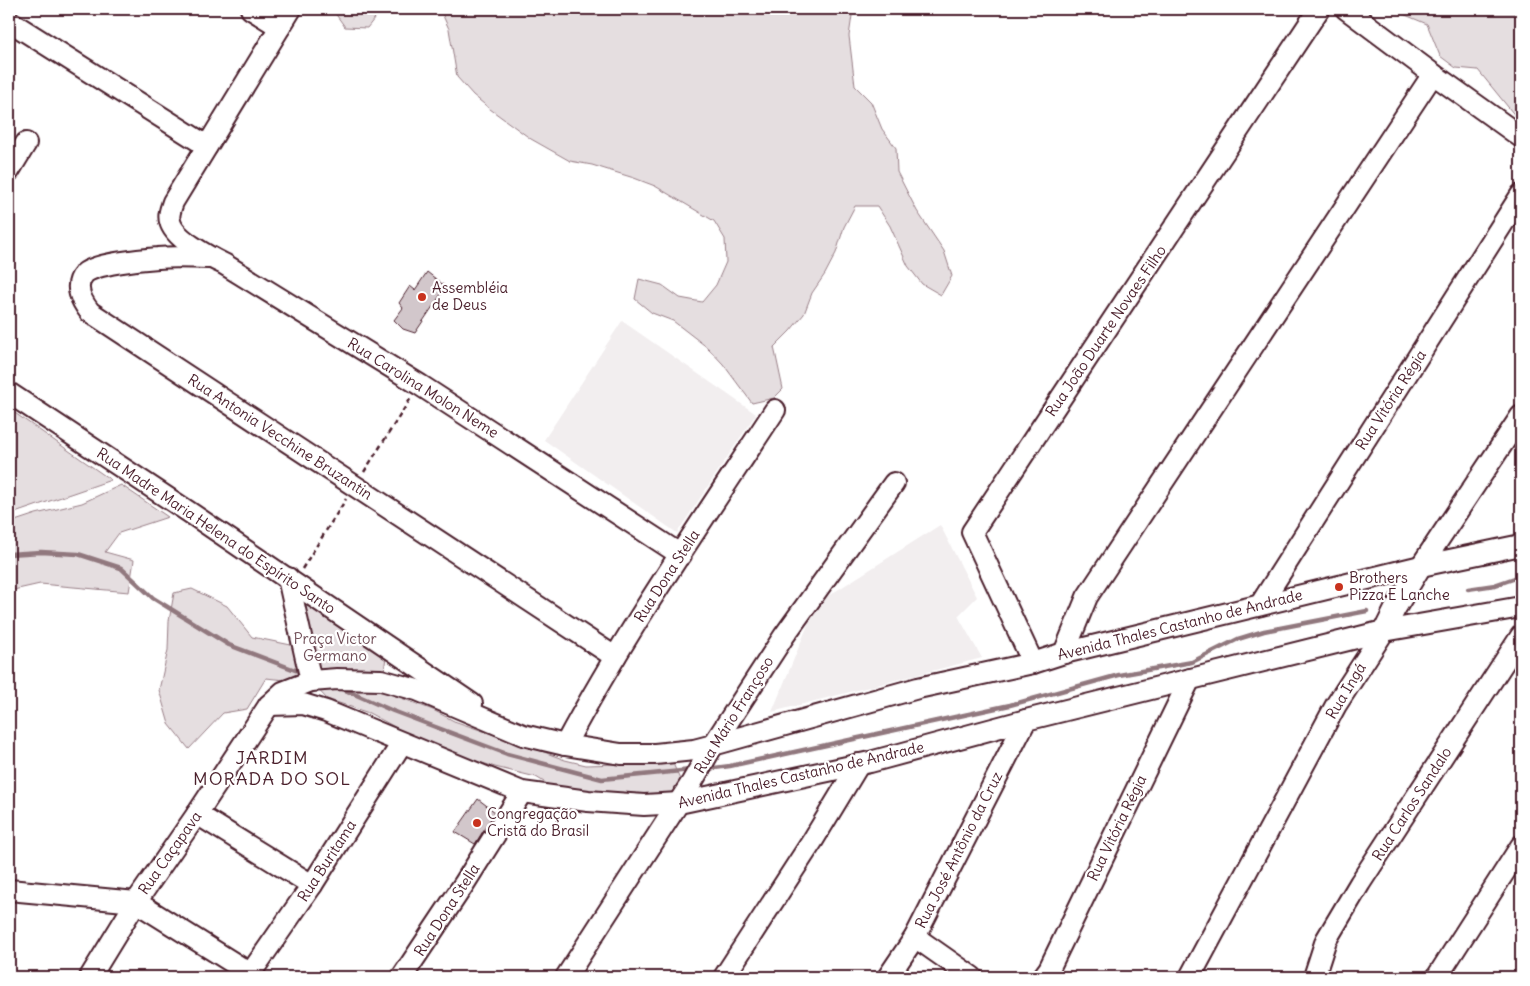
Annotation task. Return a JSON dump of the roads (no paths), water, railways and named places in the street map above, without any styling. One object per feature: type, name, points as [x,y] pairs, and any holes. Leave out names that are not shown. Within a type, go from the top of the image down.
[{"type":"street","points":[[251,9],[280,27]]},
{"type":"street","points":[[9,21],[207,146],[292,9]]},
{"type":"street","name":"Rua João Duarte Novaes Filho","points":[[1033,663],[972,532],[1319,9]]},
{"type":"street","points":[[1346,9],[1521,137]]},
{"type":"street","points":[[1064,653],[1087,597],[1433,74]]},
{"type":"street","points":[[9,171],[26,143]]},
{"type":"street","name":"Rua Carolina Molon Neme","points":[[207,146],[173,202],[169,220],[181,236],[212,258],[420,385],[681,554]]},
{"type":"street","name":"Rua Vitória Régia","points":[[1260,605],[1521,196]]},
{"type":"street","name":"Rua Antonia Vecchine Bruzantin","points":[[212,258],[159,258],[90,269],[80,280],[80,297],[90,312],[615,657]]},
{"type":"street","name":"Rua Madre Maria Helena do Espírito Santo","points":[[9,393],[291,580],[474,705],[523,735]]},
{"type":"street","name":"Rua Dona Stella","points":[[565,745],[586,705],[615,657],[775,410]]},
{"type":"street","name":"Rua Ingá","points":[[1190,977],[1336,706],[1384,631],[1421,566],[1521,416]]},
{"type":"street","name":"Rua Mário Françoso","points":[[566,977],[784,636],[894,483]]},
{"type":"street","name":"Avenida Thales Castanho de Andrade","points":[[269,705],[283,692],[311,681],[345,679],[381,680],[417,690],[523,735],[565,745],[620,754],[655,754],[694,750],[918,688],[1033,663],[1064,653],[1421,566],[1521,545]]},
{"type":"street","points":[[291,580],[311,681]]},
{"type":"street","name":"Avenida Thales Castanho de Andrade","points":[[269,705],[303,704],[326,710],[522,792],[597,802],[644,805],[679,803],[859,764],[1026,720],[1384,631],[1521,608]]},
{"type":"street","name":"Rua Carlos Sandalo","points":[[1314,977],[1326,940],[1360,884],[1521,636]]},
{"type":"street","name":"Rua Vitória Régia","points":[[1043,977],[1190,679]]},
{"type":"street","name":"Rua Caçapava","points":[[90,977],[136,902],[269,705]]},
{"type":"street","name":"Rua José Antônio da Cruz","points":[[888,977],[915,937],[1026,720]]},
{"type":"street","name":"Rua Buritama","points":[[250,975],[312,885],[402,743]]},
{"type":"street","points":[[724,977],[813,840],[859,764]]},
{"type":"street","name":"Rua Dona Stella","points":[[402,977],[522,792]]},
{"type":"street","points":[[197,814],[312,885]]},
{"type":"street","points":[[1437,977],[1521,846]]},
{"type":"street","points":[[9,890],[136,902],[250,975]]},
{"type":"street","points":[[915,937],[972,977]]},
{"type":"waterway","points":[[9,554],[41,552],[78,554],[121,568],[153,598],[229,645],[303,673]]},
{"type":"waterway","points":[[1468,589],[1495,585],[1521,576]]},
{"type":"waterway","points":[[707,769],[730,766],[1010,705],[1119,675],[1192,662],[1238,639],[1264,631],[1367,611]]},
{"type":"waterway","points":[[338,687],[393,711],[507,754],[602,779],[691,770]]},
{"type":"place","name":"Assembléia de Deus","points":[[422,297]]},
{"type":"place","name":"Brothers Pizza E Lanche","points":[[1339,587]]},
{"type":"place","name":"Congregação Cristã do Brasil","points":[[477,823]]},
{"type":"district","name":"JARDIM MORADA DO SOL","points":[[272,768]]},
{"type":"park label","name":"Praça Victor Germano","points":[[335,648]]}]
